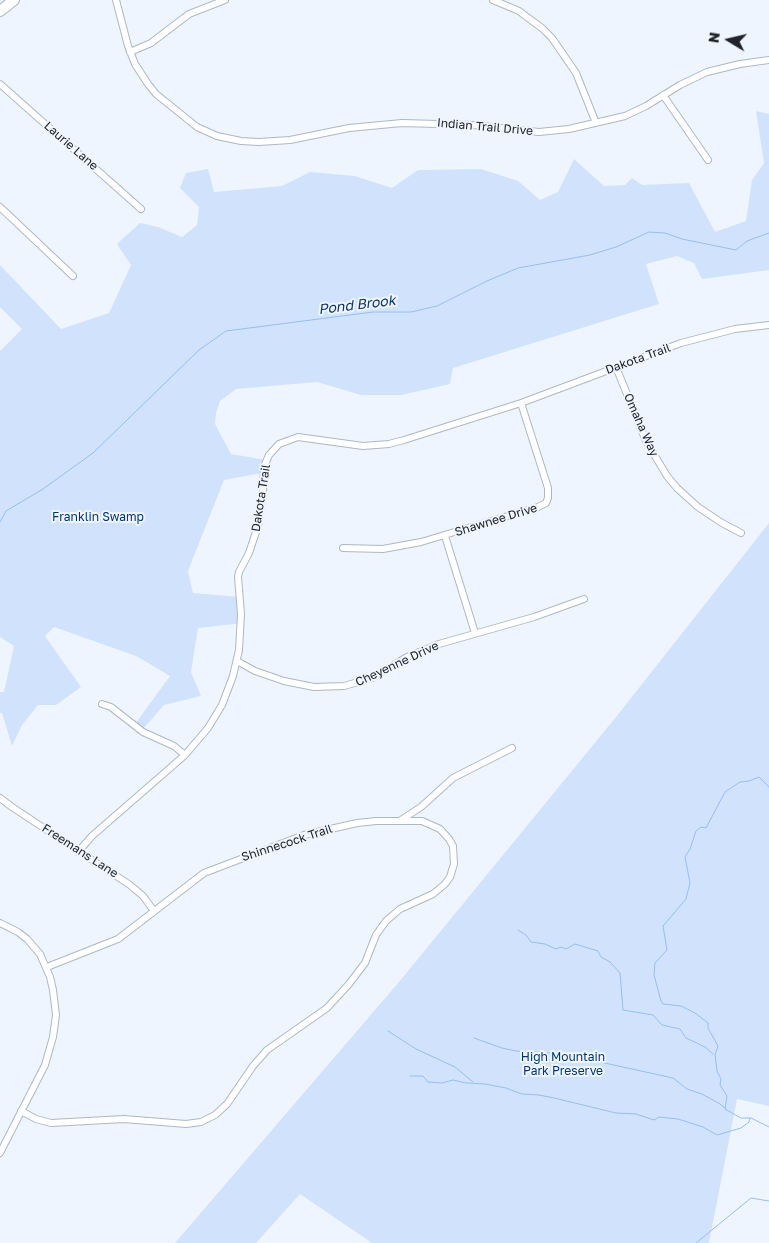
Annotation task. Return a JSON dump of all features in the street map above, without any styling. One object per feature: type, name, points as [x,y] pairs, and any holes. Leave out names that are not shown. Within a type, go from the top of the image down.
[{"type":"main road","points":[[0,11],[14,0]]},
{"type":"street","name":"Indian Trail Drive","points":[[116,0],[130,52],[141,74],[164,102],[197,127],[212,134],[230,139],[259,142],[283,141],[349,128],[402,123],[473,125],[539,132],[569,129],[612,120],[635,112],[680,85],[707,72],[740,64],[769,60]]},
{"type":"street","points":[[130,52],[151,43],[189,14],[225,0]]},
{"type":"street","points":[[493,0],[523,14],[552,38],[576,73],[596,123]]},
{"type":"street","name":"Laurie Lane","points":[[0,84],[141,208]]},
{"type":"street","points":[[663,95],[708,160]]},
{"type":"street","points":[[0,207],[73,276]]},
{"type":"street","name":"Dakota Trail","points":[[78,852],[92,836],[185,755],[200,739],[216,716],[228,691],[237,661],[241,614],[238,577],[258,526],[264,467],[269,454],[274,449],[285,441],[298,437],[350,445],[389,444],[521,403],[692,340],[735,330],[769,325]]},
{"type":"street","name":"Omaha Way","points":[[616,367],[646,441],[668,476],[677,488],[698,507],[741,534]]},
{"type":"street","name":"Shawnee Drive","points":[[343,548],[383,549],[406,546],[542,506],[548,498],[548,488],[521,403]]},
{"type":"street","points":[[445,536],[475,633]]},
{"type":"street","name":"Cheyenne Drive","points":[[237,661],[255,671],[284,681],[314,686],[344,686],[372,678],[407,657],[424,650],[584,600]]},
{"type":"street","points":[[102,704],[111,707],[143,732],[174,746],[185,755]]},
{"type":"street","points":[[400,820],[421,807],[453,778],[512,748]]},
{"type":"street","name":"Freemans Lane","points":[[0,798],[130,885],[154,911]]},
{"type":"street","name":"Shinnecock Trail","points":[[21,1111],[36,1119],[51,1123],[124,1119],[186,1124],[201,1122],[215,1115],[227,1104],[253,1066],[267,1050],[327,1008],[350,984],[365,963],[376,934],[386,921],[400,909],[433,894],[445,884],[450,877],[454,864],[453,846],[440,828],[428,823],[400,820],[357,823],[304,835],[204,873],[118,939],[47,967]]},
{"type":"street","points":[[0,923],[18,932],[40,954],[47,967],[54,990],[55,1004],[53,1037],[43,1071],[0,1153]]},
{"type":"green space","name":"Franklin Swamp","points":[[756,111],[769,114],[769,270],[702,279],[694,263],[677,256],[646,264],[659,304],[453,368],[450,384],[401,395],[361,395],[317,382],[236,389],[220,401],[215,424],[231,454],[267,460],[267,472],[224,480],[188,571],[193,593],[241,597],[244,623],[198,628],[191,672],[201,696],[164,705],[142,730],[135,724],[170,676],[136,656],[54,627],[45,636],[81,687],[56,705],[38,705],[22,725],[12,746],[2,713],[0,713],[0,692],[4,692],[14,646],[0,637],[0,351],[22,329],[0,307],[0,265],[61,329],[109,313],[131,265],[117,244],[140,223],[158,227],[182,237],[197,225],[199,207],[180,188],[186,173],[208,169],[214,192],[282,186],[310,172],[355,176],[392,188],[418,170],[481,169],[518,181],[540,200],[558,192],[574,159],[604,186],[625,185],[632,178],[642,185],[689,183],[715,232],[746,221],[752,180],[764,163]]},
{"type":"green space","name":"High Mountain Park Preserve","points":[[769,523],[769,1106],[737,1099],[709,1243],[372,1243],[300,1194],[256,1243],[175,1243],[399,982],[616,717]]},
{"type":"waterway","name":"Pond Brook","points":[[0,522],[6,511],[43,489],[93,453],[199,350],[226,331],[373,312],[411,312],[437,306],[518,268],[590,255],[616,247],[649,232],[665,233],[682,239],[736,250],[747,241],[769,233]]},
{"type":"waterway","points":[[769,787],[759,777],[740,782],[725,792],[706,828],[701,827],[696,831],[685,857],[690,883],[686,899],[663,926],[667,950],[655,963],[654,975],[663,1004],[681,1006],[695,1013],[708,1023],[708,1028],[718,1046],[715,1055],[717,1071],[721,1079],[720,1085],[727,1096],[725,1109],[741,1118],[751,1118],[769,1127]]},
{"type":"waterway","points":[[518,930],[526,935],[531,942],[545,944],[556,949],[561,947],[566,949],[575,944],[598,951],[601,957],[610,962],[620,973],[623,1010],[653,1015],[662,1025],[680,1029],[686,1038],[705,1047],[713,1054]]},
{"type":"waterway","points":[[388,1031],[416,1049],[455,1067],[473,1082]]},
{"type":"waterway","points":[[474,1038],[516,1051],[569,1054],[673,1078],[687,1089],[702,1094],[725,1108]]},
{"type":"waterway","points":[[410,1076],[423,1076],[428,1082],[442,1083],[453,1080],[485,1084],[506,1088],[522,1094],[554,1098],[616,1113],[636,1114],[654,1120],[659,1117],[678,1119],[703,1127],[717,1135],[741,1128],[749,1122],[750,1118]]},
{"type":"waterway","points":[[696,1243],[751,1198],[769,1201]]}]
